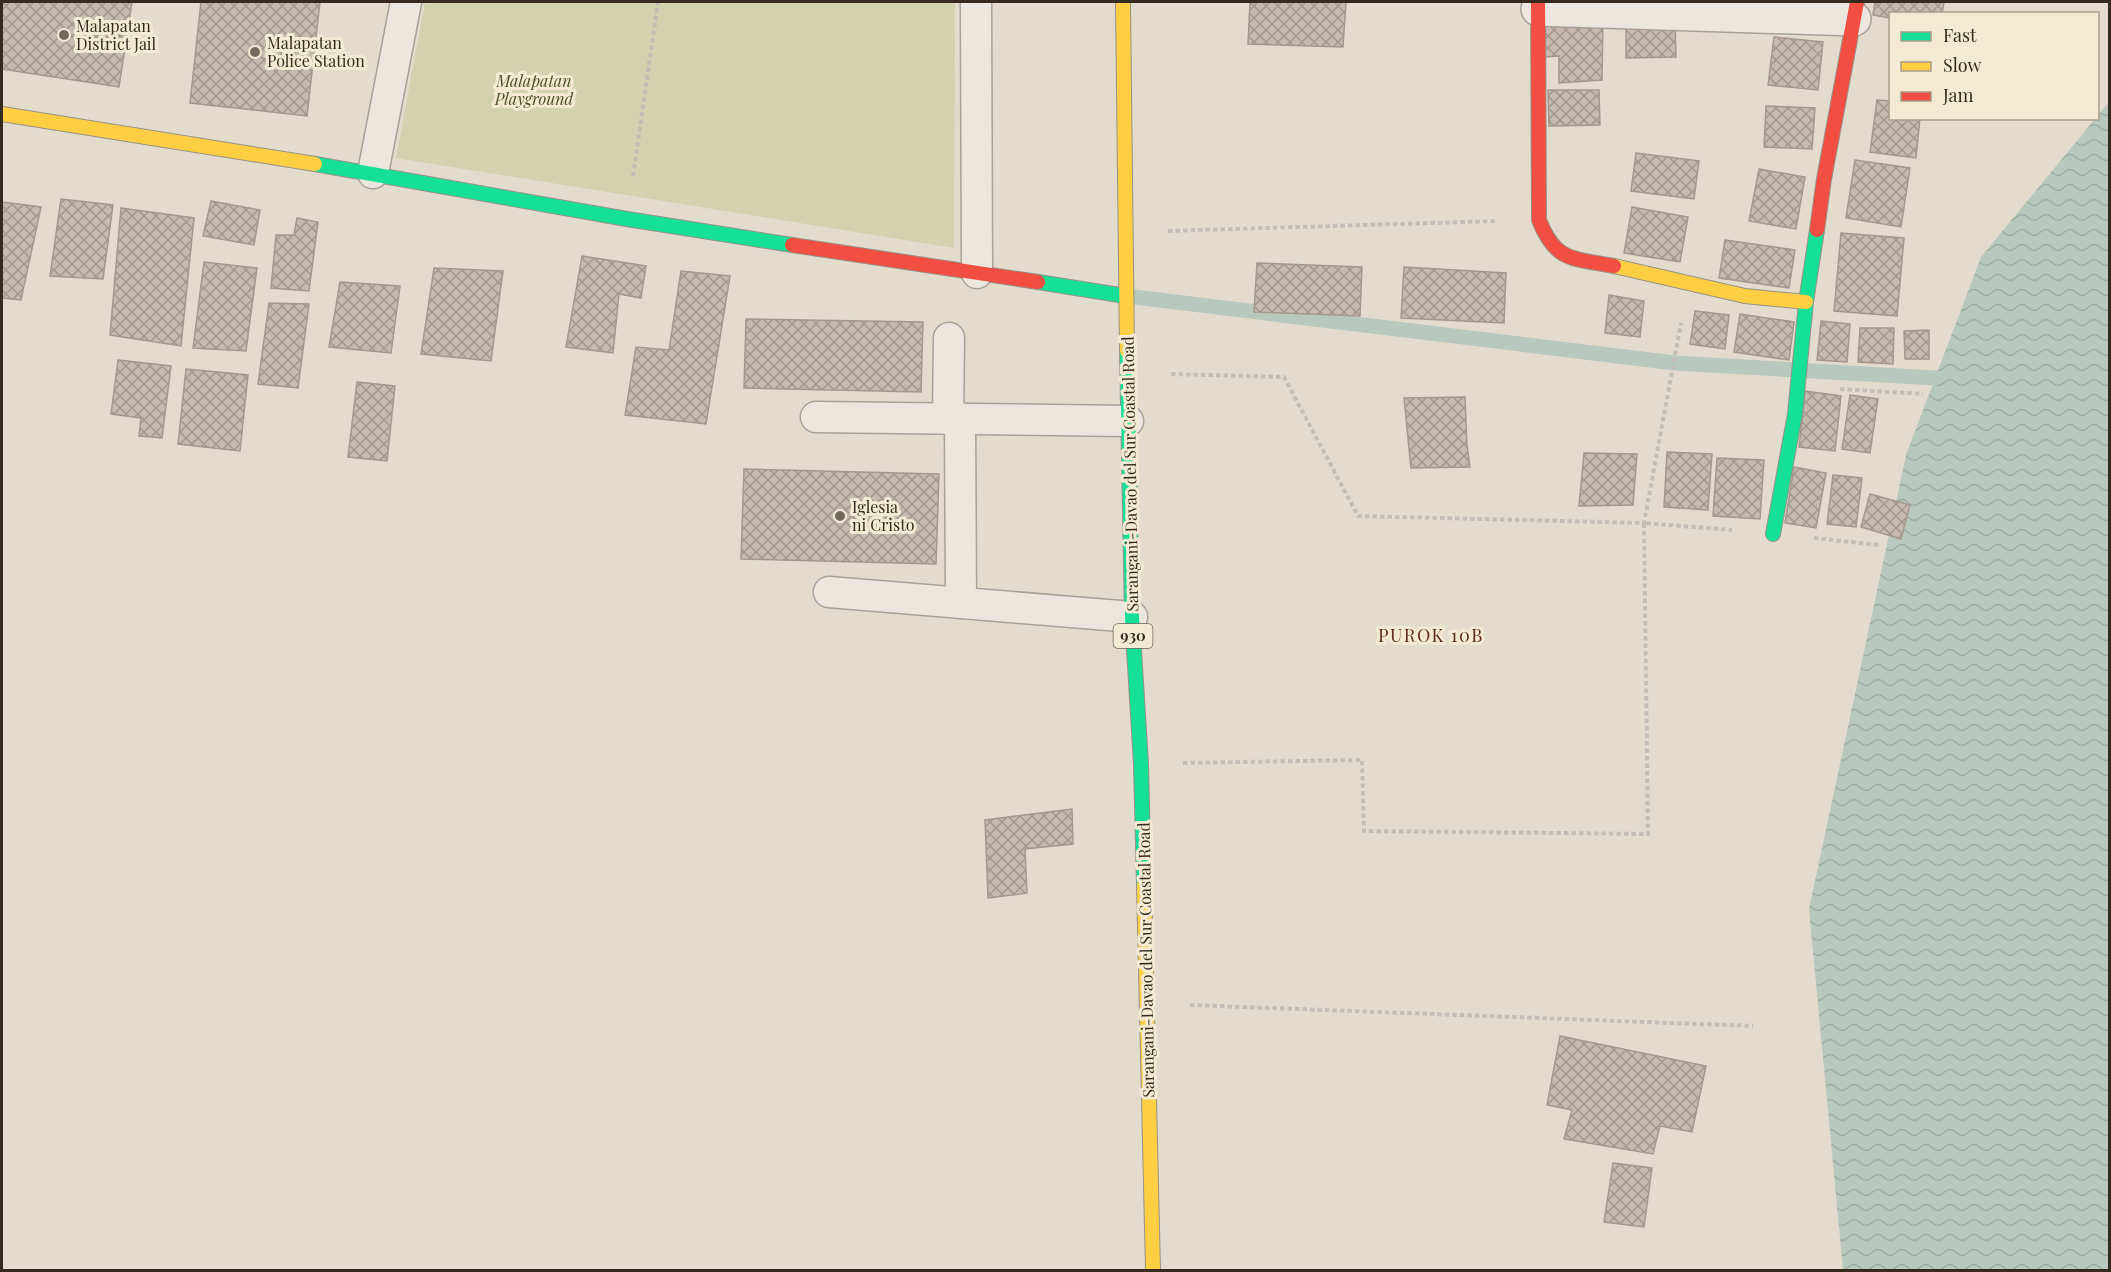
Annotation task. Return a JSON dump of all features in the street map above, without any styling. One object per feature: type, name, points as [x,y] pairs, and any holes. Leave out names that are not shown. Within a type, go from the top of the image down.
[{"type":"street","name":"Sarangani-Davao del Sur Coastal Road","points":[[1123,2],[1132,617],[1141,764],[1153,1270]]},
{"type":"street","points":[[1773,534],[1795,414],[1806,302],[1824,179],[1856,10],[1538,5],[1539,220],[1550,246],[1557,253],[1570,257],[1745,296],[1806,302]]},
{"type":"street","points":[[2,114],[373,173],[627,219],[1126,296]]},
{"type":"lane","points":[[373,173],[406,2]]},
{"type":"lane","points":[[976,2],[978,273]]},
{"type":"lane","points":[[949,338],[961,603]]},
{"type":"lane","points":[[816,417],[1128,421]]},
{"type":"lane","points":[[829,592],[1132,617]]},
{"type":"path","points":[[627,219],[658,2]]},
{"type":"path","points":[[1126,232],[1539,220]]},
{"type":"path","points":[[1141,764],[1362,760],[1364,831],[1648,834],[1644,523],[1675,363],[1687,282]]},
{"type":"path","points":[[1128,373],[1284,376],[1358,516],[1644,523],[1879,545]]},
{"type":"path","points":[[1798,386],[1923,394]]},
{"type":"path","points":[[1147,1004],[1752,1026]]},
{"type":"green space","name":"Malapatan Playground","points":[[425,2],[955,2],[954,248],[396,158]]},
{"type":"water","points":[[2109,102],[2109,1270],[1843,1270],[1809,909],[1906,455],[1981,257],[2094,120],[2099,120],[2099,114]]},
{"type":"building","name":"Malapatan District Jail","points":[[2,2],[132,2],[119,87],[2,69]]},
{"type":"building","name":"Malapatan Police Station","points":[[201,2],[320,2],[307,116],[190,103]]},
{"type":"building","points":[[1250,2],[1346,2],[1343,47],[1248,44]]},
{"type":"building","points":[[1875,2],[1944,2],[1942,12],[1889,12],[1889,18],[1873,15]]},
{"type":"building","points":[[1603,20],[1602,80],[1559,83],[1559,56],[1545,57],[1545,22]]},
{"type":"building","points":[[1675,21],[1676,57],[1626,58],[1626,22]]},
{"type":"building","points":[[1774,37],[1823,42],[1818,90],[1768,85]]},
{"type":"building","points":[[1548,90],[1599,90],[1600,125],[1549,126]]},
{"type":"building","points":[[1877,100],[1889,101],[1889,120],[1920,120],[1916,158],[1870,152]]},
{"type":"building","points":[[1766,106],[1815,108],[1812,149],[1764,147]]},
{"type":"building","points":[[1636,153],[1699,161],[1694,199],[1631,191]]},
{"type":"building","points":[[1855,160],[1910,168],[1901,227],[1846,218]]},
{"type":"building","points":[[1759,169],[1805,177],[1796,229],[1749,221]]},
{"type":"building","points":[[61,199],[113,205],[103,279],[50,276]]},
{"type":"building","points":[[211,201],[260,210],[254,245],[203,236]]},
{"type":"building","points":[[2,202],[41,207],[21,300],[2,298]]},
{"type":"building","points":[[1632,207],[1688,217],[1680,262],[1624,253]]},
{"type":"building","points":[[121,208],[194,218],[181,346],[110,335]]},
{"type":"building","points":[[297,218],[318,222],[309,291],[271,288],[276,235],[294,235]]},
{"type":"building","points":[[1841,233],[1904,238],[1897,316],[1834,311]]},
{"type":"building","points":[[1725,240],[1795,250],[1789,288],[1719,278]]},
{"type":"building","points":[[582,256],[646,266],[641,298],[619,294],[613,353],[566,347]]},
{"type":"building","points":[[204,262],[257,268],[246,351],[193,348]]},
{"type":"building","points":[[1257,263],[1362,267],[1360,316],[1254,312]]},
{"type":"building","points":[[1404,267],[1506,273],[1504,323],[1401,318]]},
{"type":"building","points":[[434,268],[503,271],[491,361],[421,354]]},
{"type":"building","points":[[681,271],[730,276],[706,424],[625,415],[636,347],[669,350]]},
{"type":"building","points":[[340,282],[400,286],[391,353],[329,347]]},
{"type":"building","points":[[1609,295],[1644,301],[1640,337],[1605,333]]},
{"type":"building","points":[[269,303],[309,304],[298,388],[258,384]]},
{"type":"building","points":[[1695,311],[1729,315],[1725,349],[1690,344]]},
{"type":"building","points":[[1740,314],[1794,322],[1789,360],[1734,352]]},
{"type":"building","points":[[746,319],[923,322],[921,392],[744,388]]},
{"type":"building","points":[[1821,321],[1850,324],[1847,362],[1817,360]]},
{"type":"building","points":[[1860,328],[1894,328],[1893,364],[1858,362]]},
{"type":"building","points":[[1929,330],[1929,359],[1905,359],[1904,331]]},
{"type":"building","points":[[118,360],[171,366],[162,438],[139,436],[141,418],[111,414]]},
{"type":"building","points":[[186,369],[248,375],[240,451],[178,444]]},
{"type":"building","points":[[357,382],[395,386],[387,461],[348,457]]},
{"type":"building","points":[[1805,391],[1841,396],[1835,451],[1799,447]]},
{"type":"building","points":[[1850,395],[1878,399],[1870,453],[1842,449]]},
{"type":"building","points":[[1465,397],[1470,467],[1411,468],[1404,398]]},
{"type":"building","points":[[1667,452],[1712,454],[1708,510],[1664,507]]},
{"type":"building","points":[[1584,453],[1637,454],[1633,505],[1579,506]]},
{"type":"building","points":[[1717,458],[1764,460],[1760,519],[1713,516]]},
{"type":"building","points":[[1794,467],[1826,473],[1816,528],[1785,523]]},
{"type":"building","name":"Iglesia ni Cristo","points":[[744,469],[939,474],[936,564],[741,559]]},
{"type":"building","points":[[1833,475],[1862,478],[1856,527],[1827,524]]},
{"type":"building","points":[[1870,494],[1910,505],[1901,539],[1861,527]]},
{"type":"building","points":[[1072,809],[1073,844],[1025,849],[1027,893],[988,898],[985,820]]},
{"type":"building","points":[[1560,1036],[1706,1066],[1692,1132],[1660,1126],[1653,1154],[1564,1139],[1572,1110],[1547,1105]]},
{"type":"building","points":[[1613,1163],[1652,1168],[1644,1227],[1604,1222]]},
{"type":"waterway","points":[[1126,296],[1675,363],[1935,378]]},
{"type":"traffic: fast","points":[[315,164],[627,219],[792,245]]},
{"type":"traffic: fast","points":[[1773,534],[1795,414],[1806,302],[1817,230]]},
{"type":"traffic: fast","points":[[1038,282],[1126,296]]},
{"type":"traffic: fast","points":[[1127,351],[1132,617],[1141,764],[1144,885]]},
{"type":"traffic: slow","points":[[1123,2],[1127,351]]},
{"type":"traffic: slow","points":[[2,114],[315,164]]},
{"type":"traffic: slow","points":[[1614,266],[1745,296],[1806,302]]},
{"type":"traffic: slow","points":[[1144,885],[1153,1270]]},
{"type":"traffic: jam","points":[[1538,2],[1539,220],[1552,244],[1568,256],[1614,266]]},
{"type":"traffic: jam","points":[[1817,230],[1824,179],[1857,2]]},
{"type":"traffic: jam","points":[[792,245],[1038,282]]},
{"type":"place","name":"Malapatan District Jail","points":[[64,35]]},
{"type":"place","name":"Malapatan Police Station","points":[[255,52]]},
{"type":"place","name":"Iglesia ni Cristo","points":[[840,516]]},
{"type":"district","name":"PUROK 10B","points":[[1431,636]]}]
